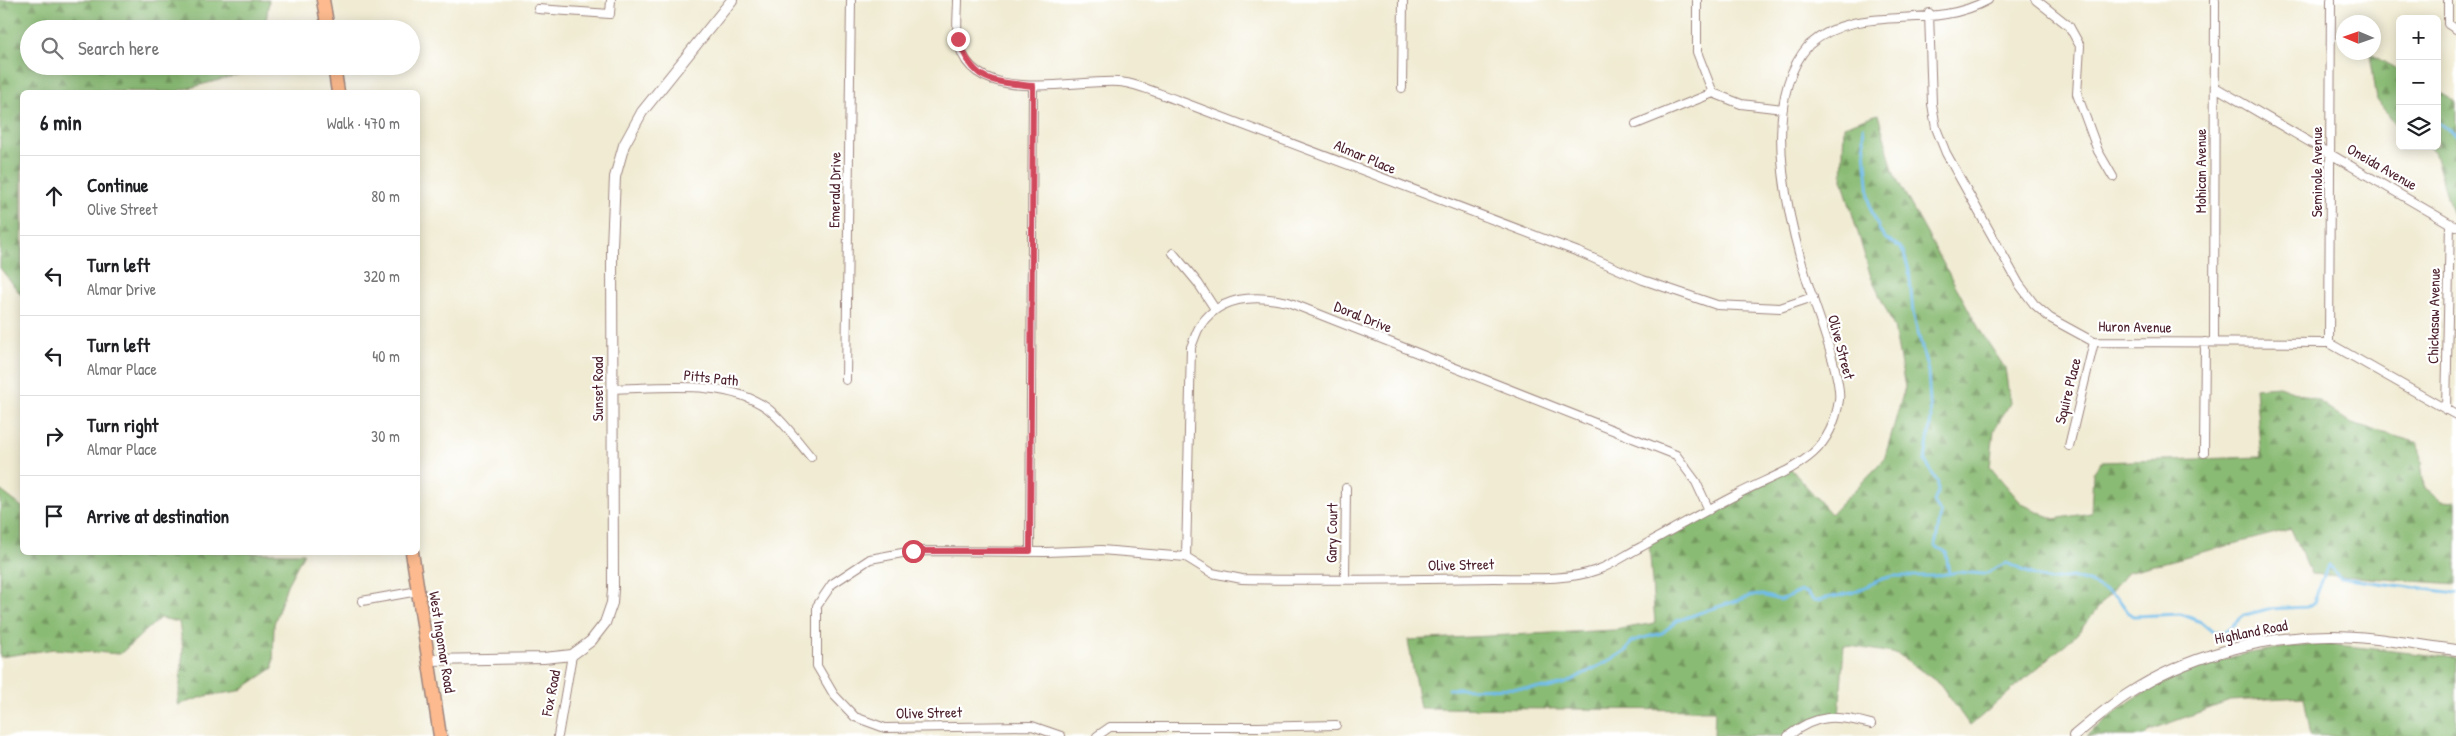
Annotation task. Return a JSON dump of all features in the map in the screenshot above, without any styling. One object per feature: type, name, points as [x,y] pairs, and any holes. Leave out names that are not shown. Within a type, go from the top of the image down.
[{"type":"main road","points":[[323,0],[326,20]]},
{"type":"main road","points":[[335,75],[338,90]]},
{"type":"main road","name":"West Ingomar Road","points":[[412,555],[440,736]]},
{"type":"street","points":[[538,9],[610,14],[611,0]]},
{"type":"street","name":"Sunset Road","points":[[572,655],[591,641],[599,631],[612,603],[612,219],[615,177],[620,156],[630,133],[650,101],[732,0]]},
{"type":"street","name":"Emerald Drive","points":[[846,380],[850,0]]},
{"type":"street","name":"Almar Place","points":[[958,0],[958,39],[966,60],[979,75],[1002,82],[1033,86],[1119,82],[1176,100],[1581,253],[1643,280],[1717,305],[1780,308],[1813,297]]},
{"type":"street","points":[[1402,88],[1403,0]]},
{"type":"street","points":[[1697,0],[1696,52],[1713,93]]},
{"type":"street","name":"Olive Street","points":[[1061,736],[1032,726],[885,728],[855,717],[834,695],[817,666],[817,606],[832,584],[870,559],[913,551],[1101,550],[1186,557],[1212,572],[1242,579],[1541,579],[1597,570],[1757,484],[1778,477],[1814,454],[1831,432],[1840,397],[1828,342],[1787,209],[1782,144],[1783,108],[1788,82],[1796,63],[1809,46],[1827,29],[1864,13],[1951,13],[1975,7],[1988,0]]},
{"type":"street","points":[[2036,0],[2070,26],[2080,46],[2077,94],[2098,151],[2114,177]]},
{"type":"street","name":"Mohican Avenue","points":[[2214,341],[2215,0]]},
{"type":"street","name":"Seminole Avenue","points":[[2329,343],[2332,0]]},
{"type":"street","points":[[2448,0],[2448,24],[2456,29]]},
{"type":"street","name":"Huron Avenue","points":[[1929,13],[1932,104],[1936,128],[1946,153],[2001,253],[2034,304],[2050,318],[2094,342],[2214,341],[2329,343],[2456,414]]},
{"type":"street","points":[[1030,551],[1033,86]]},
{"type":"street","name":"Oneida Avenue","points":[[2214,87],[2453,225]]},
{"type":"street","points":[[1636,124],[1713,93],[1742,104],[1783,108]]},
{"type":"street","name":"Chickasaw Avenue","points":[[2446,410],[2453,225]]},
{"type":"street","points":[[1173,253],[1198,283],[1215,310]]},
{"type":"street","name":"Doral Drive","points":[[1186,557],[1191,347],[1199,326],[1215,310],[1247,297],[1265,297],[1288,302],[1676,455],[1696,482],[1709,510]]},
{"type":"street","name":"Squire Place","points":[[2069,446],[2094,342]]},
{"type":"street","points":[[2204,342],[2204,453]]},
{"type":"street","name":"Pitts Path","points":[[613,389],[707,389],[746,397],[776,416],[811,457]]},
{"type":"street","name":"Gary Court","points":[[1345,579],[1346,488]]},
{"type":"street","points":[[362,601],[418,591]]},
{"type":"street","name":"Highland Road","points":[[2074,736],[2128,694],[2176,669],[2222,652],[2276,640],[2331,636],[2456,650]]},
{"type":"street","points":[[428,660],[544,658],[572,655]]},
{"type":"street","name":"Fox Road","points":[[558,736],[572,655]]},
{"type":"street","points":[[1788,736],[1818,718],[1839,717],[1871,724]]},
{"type":"street","points":[[1097,736],[1110,727],[1336,725]]},
{"type":"green space","points":[[0,0],[269,0],[266,20],[20,20],[20,75],[238,75],[182,90],[20,90],[20,293],[0,268]]},
{"type":"green space","points":[[2371,60],[2381,60],[2396,69],[2396,126],[2377,100]]},
{"type":"green space","points":[[2441,93],[2456,102],[2456,219],[2453,217],[2432,150],[2441,150]]},
{"type":"green space","points":[[1878,114],[1894,174],[1981,332],[2005,368],[2010,403],[1994,431],[1990,467],[2022,504],[2054,519],[2091,513],[2093,473],[2101,462],[2261,457],[2255,388],[2279,386],[2317,400],[2352,424],[2419,443],[2424,487],[2441,500],[2456,501],[2456,584],[2311,574],[2291,529],[2127,572],[2077,634],[1970,726],[1940,684],[1898,654],[1844,645],[1839,717],[1827,717],[1788,736],[1714,736],[1715,710],[1420,708],[1408,640],[1615,630],[1655,623],[1649,542],[1791,469],[1831,514],[1884,460],[1905,387],[1894,327],[1871,277],[1842,179],[1844,126]]},
{"type":"green space","points":[[0,490],[20,505],[20,555],[303,555],[287,585],[274,624],[273,668],[239,691],[206,696],[178,705],[183,650],[179,622],[160,618],[120,654],[54,649],[0,657]]},
{"type":"green space","points":[[2329,644],[2456,658],[2456,736],[2311,736],[2304,697],[2230,701],[2150,730],[2144,736],[2086,736],[2132,700],[2178,675],[2226,658],[2277,649]]},
{"type":"waterway","points":[[2441,124],[2456,135]]},
{"type":"waterway","points":[[1863,127],[1870,207],[1880,231],[1886,239],[1900,247],[1909,270],[1913,313],[1928,371],[1931,419],[1925,461],[1938,483],[1938,492],[1934,502],[1941,514],[1935,546],[1946,552],[1949,574]]},
{"type":"waterway","points":[[1449,689],[1548,688],[1566,683],[1626,651],[1632,641],[1662,633],[1677,621],[1751,596],[1762,595],[1780,600],[1801,591],[1807,593],[1814,600],[1818,600],[1855,592],[1882,579],[1894,576],[1934,576],[1958,572],[1984,574],[2006,563],[2041,578],[2050,580],[2072,577],[2091,583],[2117,597],[2128,612],[2134,616],[2181,614],[2201,622],[2214,633],[2225,631],[2245,615],[2268,609],[2307,607],[2314,602],[2328,565],[2340,578],[2456,593]]},
{"type":"route","points":[[913,551],[1030,551],[1033,86],[1002,82],[979,75],[966,60],[958,39]]}]
